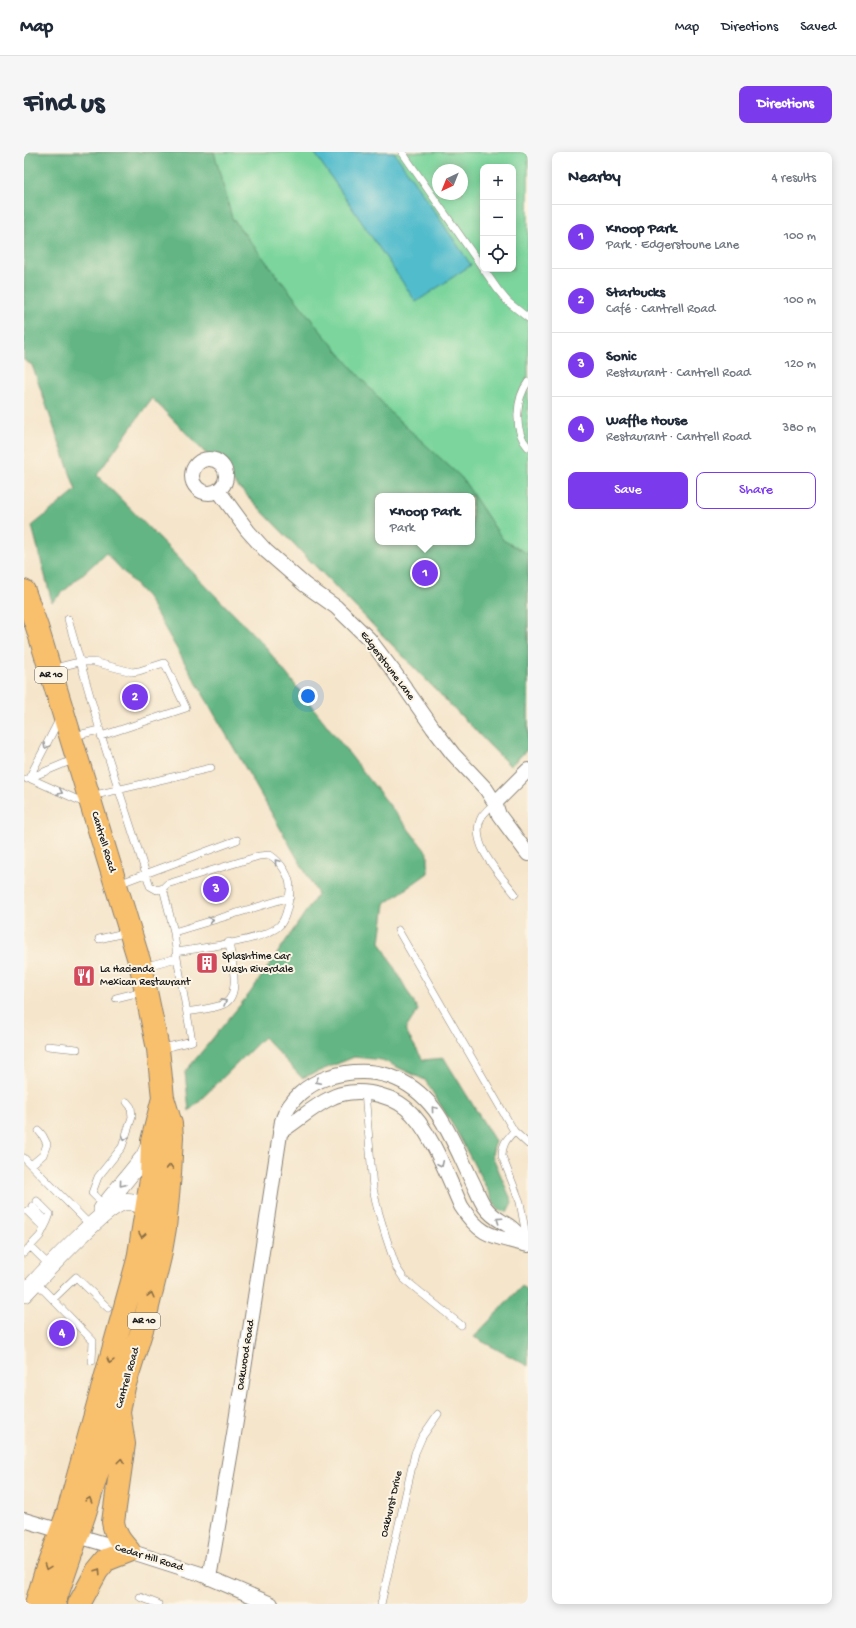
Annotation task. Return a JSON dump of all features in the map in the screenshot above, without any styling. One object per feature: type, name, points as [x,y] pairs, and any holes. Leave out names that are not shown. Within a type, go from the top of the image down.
[{"type":"main road","name":"Cantrell Road","points":[[24,591],[141,967],[158,1049],[163,1098],[171,1124],[172,1137],[165,1228],[155,1279],[144,1323],[124,1387],[119,1411],[69,1534],[36,1604]]},
{"type":"main road","name":"Cantrell Road","points":[[54,1604],[69,1534],[68,1512],[138,1260],[147,1208],[152,1158],[152,1141],[163,1098]]},
{"type":"main road","points":[[79,1604],[97,1571],[106,1560],[129,1551],[114,1531],[113,1522],[124,1444],[119,1411]]},
{"type":"street","name":"Edgerstoune Lane","points":[[218,490],[248,531],[266,551],[300,581],[336,607],[369,640],[432,728],[453,754],[486,789],[495,803],[499,815],[528,854]]},
{"type":"street","points":[[495,803],[528,770]]},
{"type":"street","name":"Oakwood Road","points":[[209,1578],[234,1434],[280,1132],[284,1114],[300,1093],[324,1078],[346,1072],[369,1072],[383,1074],[410,1086],[423,1096],[440,1115],[484,1206],[500,1221],[509,1226],[528,1246]]},
{"type":"street","points":[[280,1132],[331,1098],[355,1092],[365,1092],[391,1099],[406,1108],[422,1126],[462,1206],[468,1217],[478,1229],[494,1236],[528,1246]]},
{"type":"street","points":[[91,1226],[144,1157],[152,1141]]},
{"type":"street","points":[[24,1294],[91,1226],[118,1204],[130,1202],[147,1208]]},
{"type":"street","name":"Cedar Hill Road","points":[[24,1520],[129,1551],[209,1578],[271,1604]]},
{"type":"lane","points":[[402,152],[498,290],[508,302],[528,318]]},
{"type":"lane","points":[[528,382],[521,395],[518,425],[520,436],[528,447]]},
{"type":"lane","points":[[68,619],[100,733],[150,886],[156,890],[163,888],[167,884],[259,856],[270,855],[278,862],[288,876],[290,884],[290,897],[286,914],[281,924],[275,929],[266,934],[177,955],[141,967]]},
{"type":"lane","points":[[49,669],[79,662],[94,662],[132,672],[164,663],[186,708],[100,733],[70,738]]},
{"type":"lane","points":[[26,779],[63,714]]},
{"type":"lane","points":[[26,779],[77,759]]},
{"type":"lane","points":[[26,779],[90,801],[119,790],[211,768]]},
{"type":"lane","points":[[495,803],[481,818],[479,829],[480,842],[485,855],[515,894]]},
{"type":"lane","points":[[116,885],[237,840]]},
{"type":"lane","points":[[158,1049],[192,1041],[174,932],[163,888]]},
{"type":"lane","points":[[174,932],[290,897]]},
{"type":"lane","points":[[398,930],[514,1131],[528,1144]]},
{"type":"lane","points":[[99,939],[130,932]]},
{"type":"lane","points":[[187,1012],[222,1004],[231,998],[234,990],[229,942]]},
{"type":"lane","points":[[116,998],[146,990]]},
{"type":"lane","points":[[48,1046],[77,1049]]},
{"type":"lane","points":[[365,1092],[373,1188],[396,1267],[404,1279],[461,1325]]},
{"type":"lane","points":[[105,1206],[92,1194],[98,1176],[122,1146],[132,1117],[131,1107],[126,1102]]},
{"type":"lane","points":[[31,1165],[43,1155],[47,1144],[44,1136],[39,1131]]},
{"type":"lane","points":[[514,1131],[505,1142],[502,1149],[502,1156],[520,1202],[528,1246]]},
{"type":"lane","points":[[24,1158],[91,1226]]},
{"type":"lane","points":[[24,1253],[40,1236],[46,1225],[50,1214],[32,1206],[46,1225]]},
{"type":"lane","points":[[30,1246],[50,1267]]},
{"type":"lane","points":[[53,1299],[76,1277],[108,1308]]},
{"type":"lane","points":[[36,1282],[93,1341],[92,1361]]},
{"type":"lane","name":"Oakhurst Drive","points":[[381,1604],[415,1453],[422,1437],[438,1414]]},
{"type":"lane","points":[[140,1597],[158,1604]]},
{"type":"green space","points":[[24,152],[528,152],[528,749],[510,766],[152,398]]},
{"type":"green space","points":[[24,152],[214,152],[232,218],[318,328],[392,414],[462,478],[472,493],[375,493],[375,545],[475,545],[475,498],[503,540],[528,554],[528,749],[510,766],[152,398],[97,475],[263,644],[428,854],[428,873],[385,904],[380,942],[418,1010],[405,1030],[423,1060],[444,1058],[495,1141],[492,1155],[512,1202],[507,1212],[498,1210],[457,1132],[425,1080],[382,1060],[354,1057],[302,1078],[264,1037],[189,1111],[185,1072],[250,993],[318,894],[147,597],[106,553],[52,602],[32,526],[76,490],[32,365],[24,360]]},
{"type":"green space","points":[[522,1286],[528,1290],[528,1366],[474,1337]]},
{"type":"water","points":[[314,152],[394,152],[471,265],[416,302]]},
{"type":"place","name":"Knoop Park","points":[[425,573]]},
{"type":"place","name":"Starbucks","points":[[135,697]]},
{"type":"place","name":"Sonic","points":[[216,889]]},
{"type":"place","name":"Splashtime Car Wash Riverdale","points":[[207,963]]},
{"type":"place","name":"La Hacienda Mexican Restaurant","points":[[84,976]]},
{"type":"place","name":"Waffle House","points":[[62,1333]]}]
